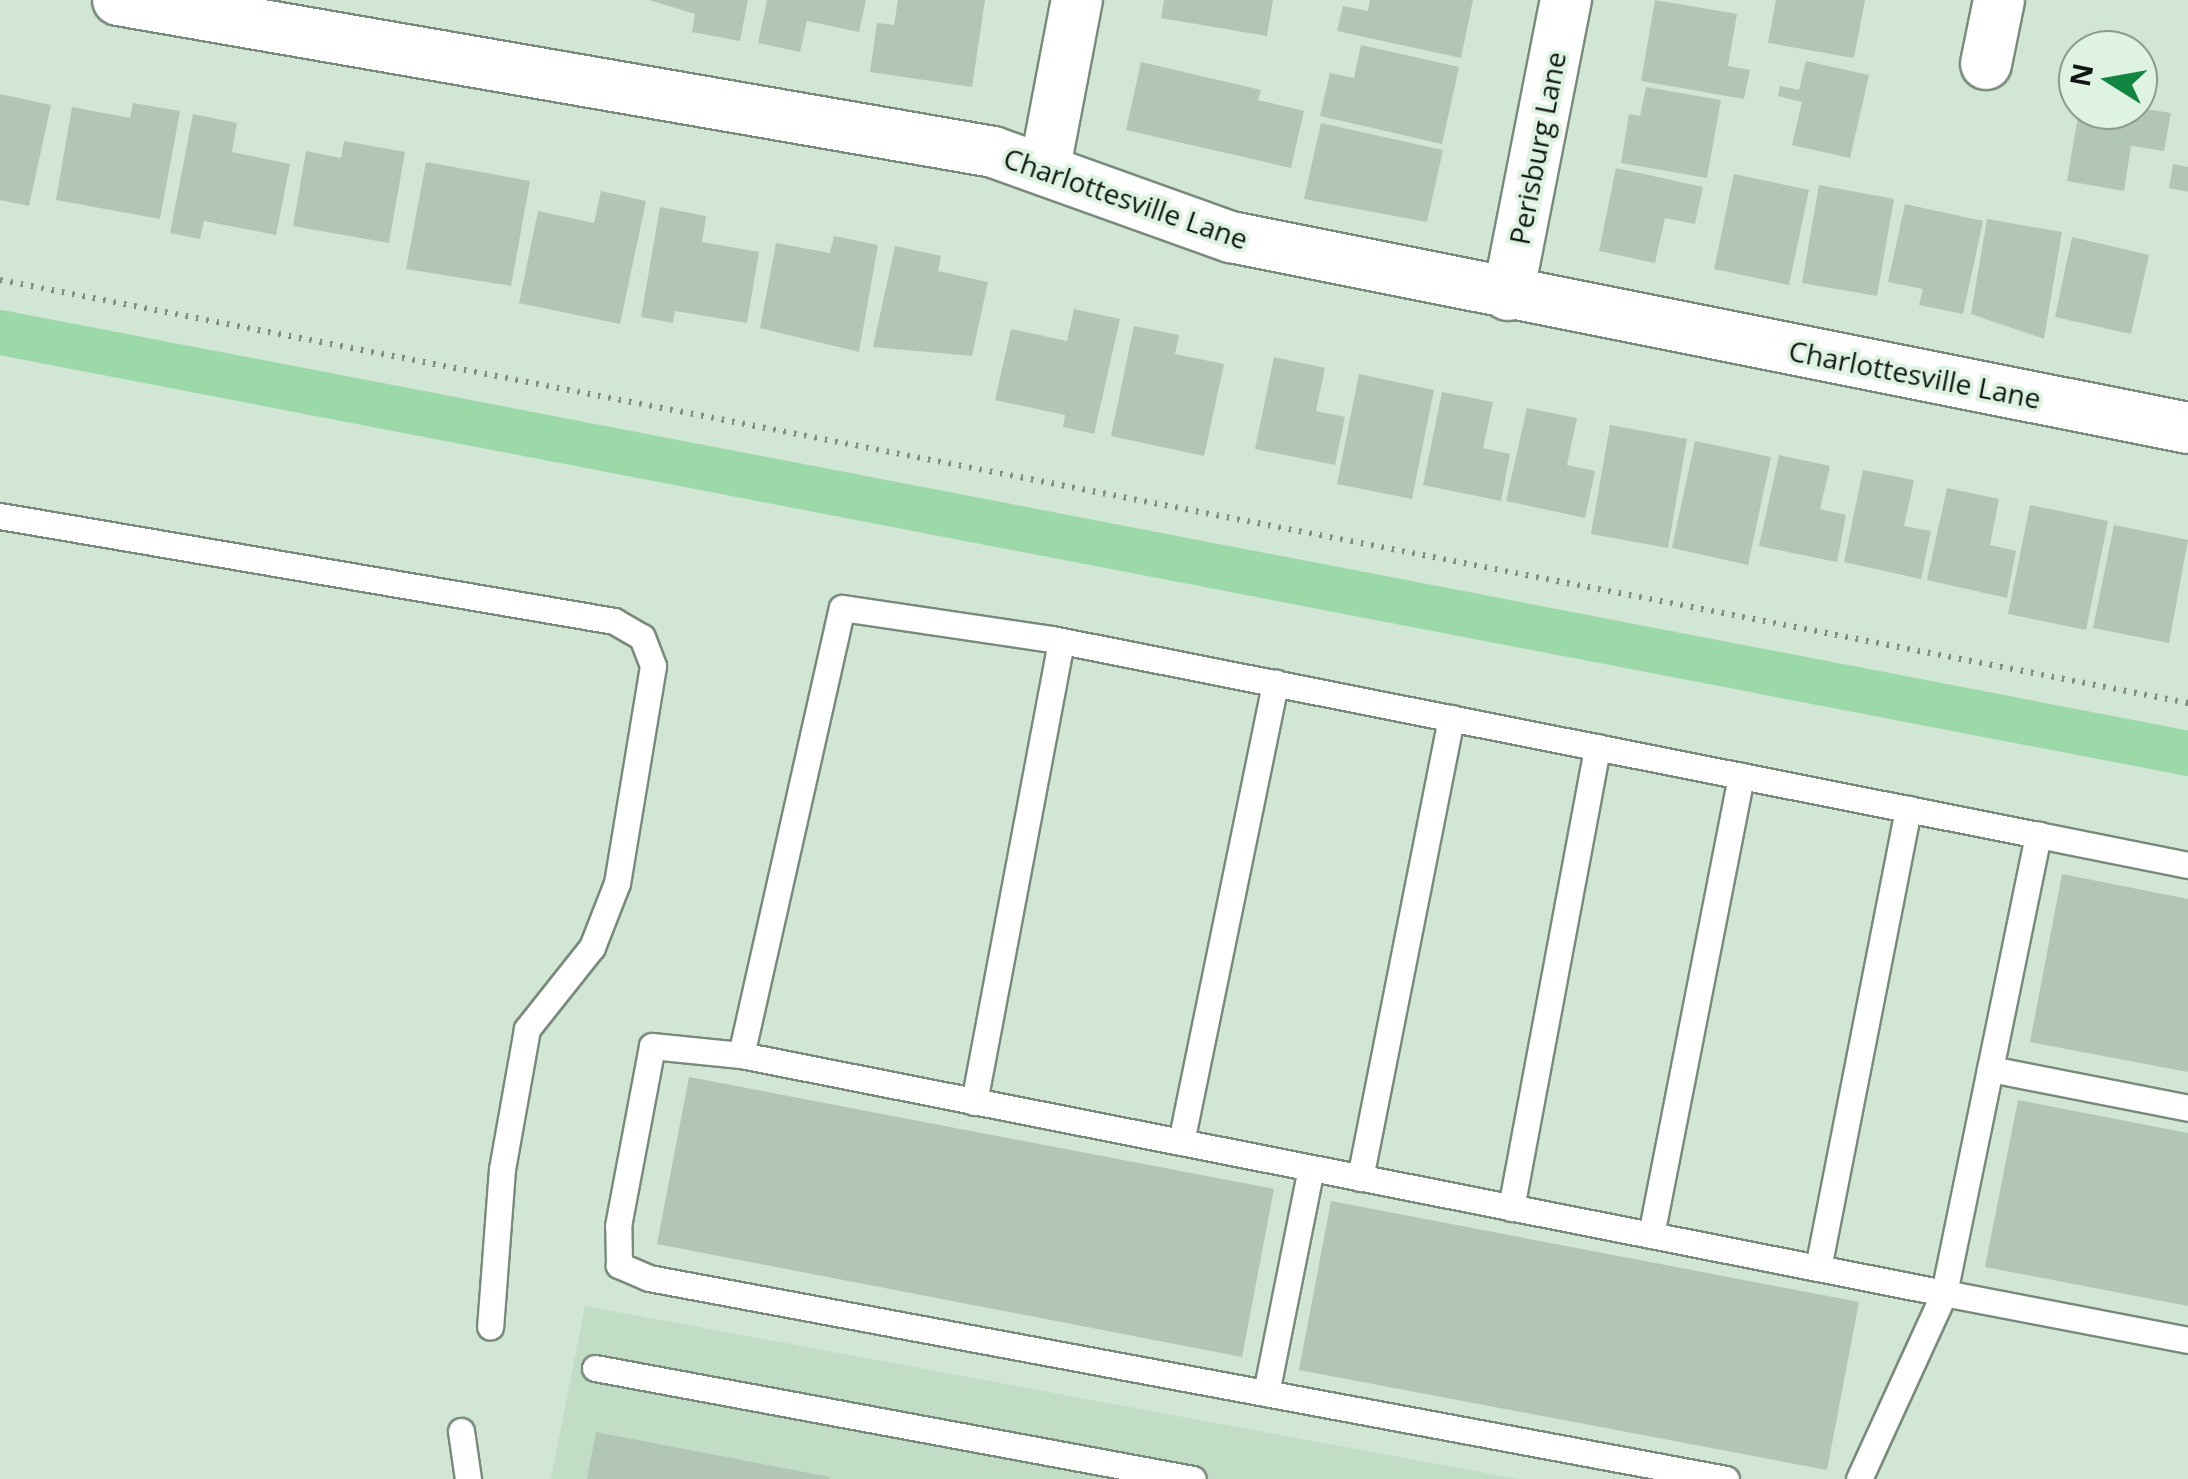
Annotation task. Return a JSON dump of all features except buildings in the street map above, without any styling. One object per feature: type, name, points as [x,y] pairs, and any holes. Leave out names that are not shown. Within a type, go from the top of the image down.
[{"type":"street","name":"Charlottesville Lane","points":[[118,0],[1045,167],[1230,237],[1508,296],[2188,428]]},
{"type":"street","points":[[1045,167],[1078,0]]},
{"type":"street","name":"Perisburg Lane","points":[[1508,296],[1566,0]]},
{"type":"street","points":[[1986,64],[1999,0]]},
{"type":"lane","points":[[0,516],[614,621],[642,637],[653,666],[616,882],[592,947],[527,1029],[502,1169],[490,1328]]},
{"type":"lane","points":[[742,1055],[842,608],[1061,640],[2188,865]]},
{"type":"lane","points":[[974,1102],[1061,640]]},
{"type":"lane","points":[[1181,1142],[1275,684]]},
{"type":"lane","points":[[1360,1178],[1451,718]]},
{"type":"lane","points":[[1511,1208],[1597,747]]},
{"type":"lane","points":[[1650,1235],[1741,776]]},
{"type":"lane","points":[[1818,1268],[1908,809]]},
{"type":"lane","points":[[1859,1479],[1944,1293],[2038,834]]},
{"type":"lane","points":[[1726,1479],[619,1265],[652,1046],[742,1055],[2188,1340]]},
{"type":"lane","points":[[1990,1069],[2188,1108]]},
{"type":"lane","points":[[1266,1393],[1310,1168]]},
{"type":"lane","points":[[595,1368],[1194,1479]]},
{"type":"lane","points":[[460,1431],[468,1479]]},
{"type":"path","points":[[0,280],[2188,703]]},
{"type":"shaded area","points":[[585,1306],[1518,1479],[551,1479]]},
{"type":"waterway","points":[[0,332],[2188,753]]}]
